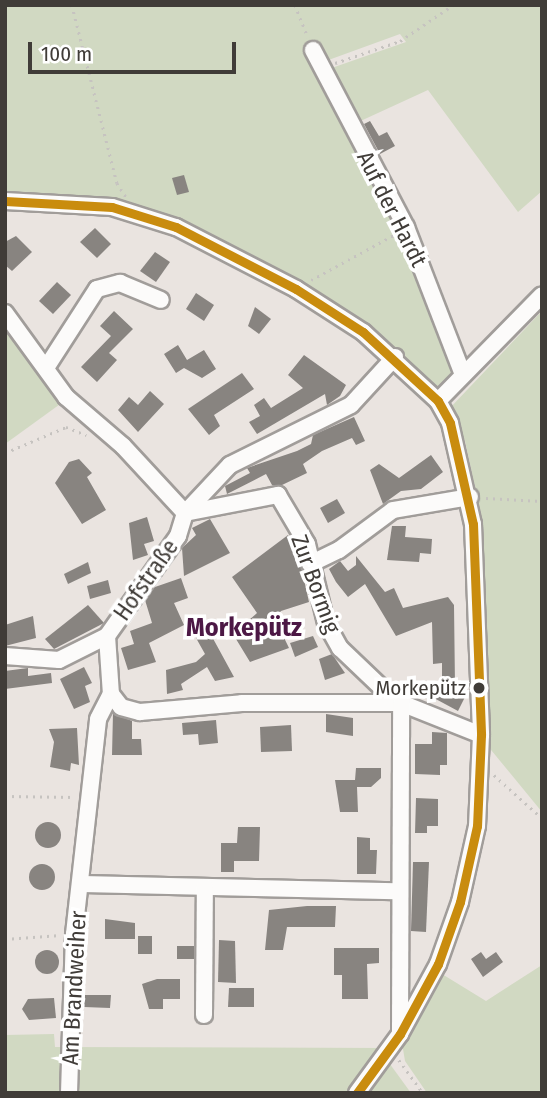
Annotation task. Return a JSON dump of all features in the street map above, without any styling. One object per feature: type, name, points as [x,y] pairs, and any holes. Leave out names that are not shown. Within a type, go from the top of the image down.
[{"type":"street","name":"Auf der Hardt","points":[[313,50],[320,68],[406,227],[462,372]]},
{"type":"street","points":[[5,201],[112,207],[137,214],[176,227],[296,289],[396,357],[438,401],[457,443],[470,497],[481,735],[475,839],[460,901],[438,964],[401,1034],[357,1093]]},
{"type":"street","points":[[46,368],[97,289],[120,283],[161,300]]},
{"type":"street","points":[[438,401],[449,394],[462,372],[542,295]]},
{"type":"street","points":[[5,313],[66,397],[123,446],[185,513]]},
{"type":"street","name":"Hofstraße","points":[[111,694],[107,636],[178,536],[185,513],[230,465],[351,405],[396,357]]},
{"type":"street","name":"Zur Bormig","points":[[185,513],[278,495],[307,544],[326,623],[340,648],[383,689],[384,702]]},
{"type":"street","points":[[310,564],[339,550],[393,510],[470,497]]},
{"type":"street","points":[[5,656],[59,660],[107,636]]},
{"type":"street","points":[[111,694],[121,707],[140,712],[242,703],[401,703],[481,735]]},
{"type":"street","name":"Am Brandweiher","points":[[69,1093],[74,934],[92,797],[98,719],[111,694]]},
{"type":"street","points":[[401,703],[398,891],[401,1034]]},
{"type":"street","name":"Am Brandweiher","points":[[80,884],[398,891]]},
{"type":"street","points":[[204,1015],[205,887]]},
{"type":"path","points":[[72,5],[117,183],[137,214]]},
{"type":"path","points":[[295,5],[313,50]]},
{"type":"path","points":[[320,68],[400,41],[453,5]]},
{"type":"path","points":[[296,289],[406,227]]},
{"type":"path","points":[[5,453],[66,427],[90,437]]},
{"type":"path","points":[[470,497],[542,501]]},
{"type":"path","points":[[480,775],[501,778],[542,818]]},
{"type":"path","points":[[5,796],[92,797]]},
{"type":"path","points":[[5,939],[74,934]]},
{"type":"path","points":[[388,1052],[423,1093]]},
{"type":"green space","points":[[5,5],[542,5],[542,191],[518,212],[428,90],[354,124],[326,70],[406,42],[400,34],[312,66],[396,223],[457,363],[440,390],[368,324],[290,277],[169,216],[110,199],[5,194]]},
{"type":"green space","points":[[542,311],[542,812],[487,745],[481,515],[465,441],[449,409]]},
{"type":"green space","points":[[5,323],[63,402],[5,444]]},
{"type":"green space","points":[[542,965],[542,1093],[427,1093],[405,1061],[401,1037],[442,974],[486,1001]]},
{"type":"green space","points":[[54,1034],[55,1047],[385,1048],[351,1093],[5,1093],[5,1035]]},
{"type":"green space","points":[[387,1060],[411,1093],[363,1093]]},
{"type":"building","points":[[370,121],[379,136],[387,132],[395,146],[380,154],[364,124]]},
{"type":"building","points":[[184,175],[189,192],[177,195],[172,178]]},
{"type":"building","points":[[95,228],[111,244],[97,258],[80,242]]},
{"type":"building","points":[[16,236],[32,252],[12,271],[5,265],[5,242]]},
{"type":"building","points":[[155,252],[170,262],[156,282],[140,271]]},
{"type":"building","points":[[57,282],[71,295],[53,314],[39,301]]},
{"type":"building","points":[[196,293],[214,305],[204,321],[186,309]]},
{"type":"building","points":[[255,307],[271,319],[259,334],[248,326]]},
{"type":"building","points":[[114,311],[133,329],[109,353],[117,360],[97,382],[81,367],[111,336],[100,326]]},
{"type":"building","points":[[178,345],[187,360],[204,350],[216,369],[202,378],[184,368],[176,373],[164,354]]},
{"type":"building","points":[[304,355],[346,385],[340,396],[327,405],[325,394],[257,434],[249,422],[260,416],[254,405],[264,398],[271,408],[303,388],[288,375]]},
{"type":"building","points":[[242,373],[254,389],[214,415],[220,426],[209,435],[188,409]]},
{"type":"building","points":[[150,391],[164,404],[138,432],[118,410],[129,397],[138,405]]},
{"type":"building","points":[[354,417],[365,441],[356,445],[352,438],[322,451],[303,464],[307,473],[282,485],[272,485],[266,474],[227,494],[225,486],[250,473],[247,468],[297,451],[311,444],[313,435]]},
{"type":"building","points":[[431,455],[443,472],[421,489],[401,491],[383,504],[370,470],[379,464],[399,478]]},
{"type":"building","points":[[79,459],[92,473],[87,477],[106,510],[82,524],[55,483],[69,462]]},
{"type":"building","points":[[337,499],[345,513],[328,523],[320,508]]},
{"type":"building","points":[[147,517],[154,541],[144,544],[148,555],[133,560],[129,523]]},
{"type":"building","points":[[210,519],[230,553],[184,576],[182,548],[196,535],[192,528]]},
{"type":"building","points":[[392,526],[406,526],[405,537],[432,539],[431,554],[420,553],[419,562],[387,560]]},
{"type":"building","points":[[288,535],[298,553],[309,602],[281,611],[275,619],[289,648],[250,662],[236,639],[255,629],[249,620],[257,613],[232,577]]},
{"type":"building","points":[[356,556],[385,592],[394,588],[403,608],[448,597],[454,605],[455,686],[467,693],[458,711],[432,697],[442,679],[442,663],[433,664],[432,622],[396,636],[365,584],[348,597],[336,582],[329,569],[340,561],[348,571],[356,565]]},
{"type":"building","points":[[88,562],[91,573],[68,584],[64,574]]},
{"type":"building","points":[[181,578],[188,598],[174,603],[184,625],[149,643],[156,662],[128,670],[121,648],[134,644],[130,631],[152,623],[145,600],[155,587]]},
{"type":"building","points":[[108,580],[111,593],[90,599],[87,586]]},
{"type":"building","points":[[88,605],[104,623],[54,649],[45,639]]},
{"type":"building","points":[[33,616],[36,638],[5,646],[5,625]]},
{"type":"building","points":[[204,622],[234,677],[215,681],[207,667],[181,684],[183,690],[167,694],[166,670],[196,662],[205,654],[191,629]]},
{"type":"building","points":[[313,636],[318,647],[295,657],[290,643]]},
{"type":"building","points":[[332,654],[345,673],[325,680],[319,659]]},
{"type":"building","points":[[84,667],[92,683],[85,686],[90,702],[74,709],[60,679]]},
{"type":"building","points":[[28,668],[28,676],[51,673],[52,683],[5,689],[5,671]]},
{"type":"building","points":[[113,713],[132,721],[132,739],[141,739],[142,755],[112,755]]},
{"type":"building","points":[[326,714],[353,718],[353,736],[326,732]]},
{"type":"building","points":[[216,720],[218,743],[199,745],[198,734],[183,735],[182,723]]},
{"type":"building","points":[[291,725],[292,751],[261,752],[260,727]]},
{"type":"building","points":[[77,728],[79,765],[71,763],[70,771],[50,767],[54,742],[49,729]]},
{"type":"building","points":[[432,732],[447,733],[447,765],[440,765],[440,775],[415,774],[415,744],[432,744]]},
{"type":"building","points":[[356,768],[381,768],[381,778],[371,787],[357,787],[358,812],[340,812],[335,780],[355,780]]},
{"type":"building","points":[[416,798],[438,799],[438,826],[427,826],[427,833],[415,833]]},
{"type":"building","points":[[48,822],[57,826],[61,835],[57,844],[48,848],[39,844],[35,835],[39,826]]},
{"type":"building","points":[[238,827],[260,827],[259,861],[234,861],[234,872],[221,872],[221,843],[237,843]]},
{"type":"building","points":[[357,837],[370,838],[370,850],[377,850],[376,874],[357,874]]},
{"type":"building","points":[[413,862],[429,862],[426,932],[411,931]]},
{"type":"building","points":[[42,864],[51,868],[55,877],[51,886],[42,890],[33,886],[29,877],[33,868]]},
{"type":"building","points":[[336,906],[335,927],[287,927],[283,950],[265,950],[269,910]]},
{"type":"building","points":[[105,919],[135,923],[135,939],[105,939]]},
{"type":"building","points":[[138,936],[152,936],[152,954],[138,954]]},
{"type":"building","points":[[219,940],[235,941],[236,983],[218,982]]},
{"type":"building","points":[[177,946],[194,946],[194,959],[177,959]]},
{"type":"building","points":[[334,948],[379,948],[379,963],[367,964],[368,999],[342,999],[342,975],[334,975]]},
{"type":"building","points":[[47,950],[56,953],[59,962],[56,971],[47,974],[38,971],[35,962],[38,953]]},
{"type":"building","points":[[481,952],[486,959],[496,952],[503,962],[483,977],[471,959]]},
{"type":"building","points":[[157,979],[180,979],[180,999],[163,999],[163,1009],[149,1009],[142,984]]},
{"type":"building","points":[[229,988],[254,988],[254,1007],[228,1007]]},
{"type":"building","points":[[85,995],[111,995],[110,1008],[84,1007]]},
{"type":"building","points":[[54,998],[56,1018],[29,1020],[22,1009],[28,999]]},
{"type":"transit line","points":[[5,201],[112,207],[176,227],[296,289],[363,332],[438,401],[450,423],[473,524],[481,735],[477,826],[460,902],[438,964],[400,1034],[357,1093]]},
{"type":"place","name":"Morkepütz","points":[[479,688]]},
{"type":"district","name":"Morkepütz","points":[[244,628]]}]
